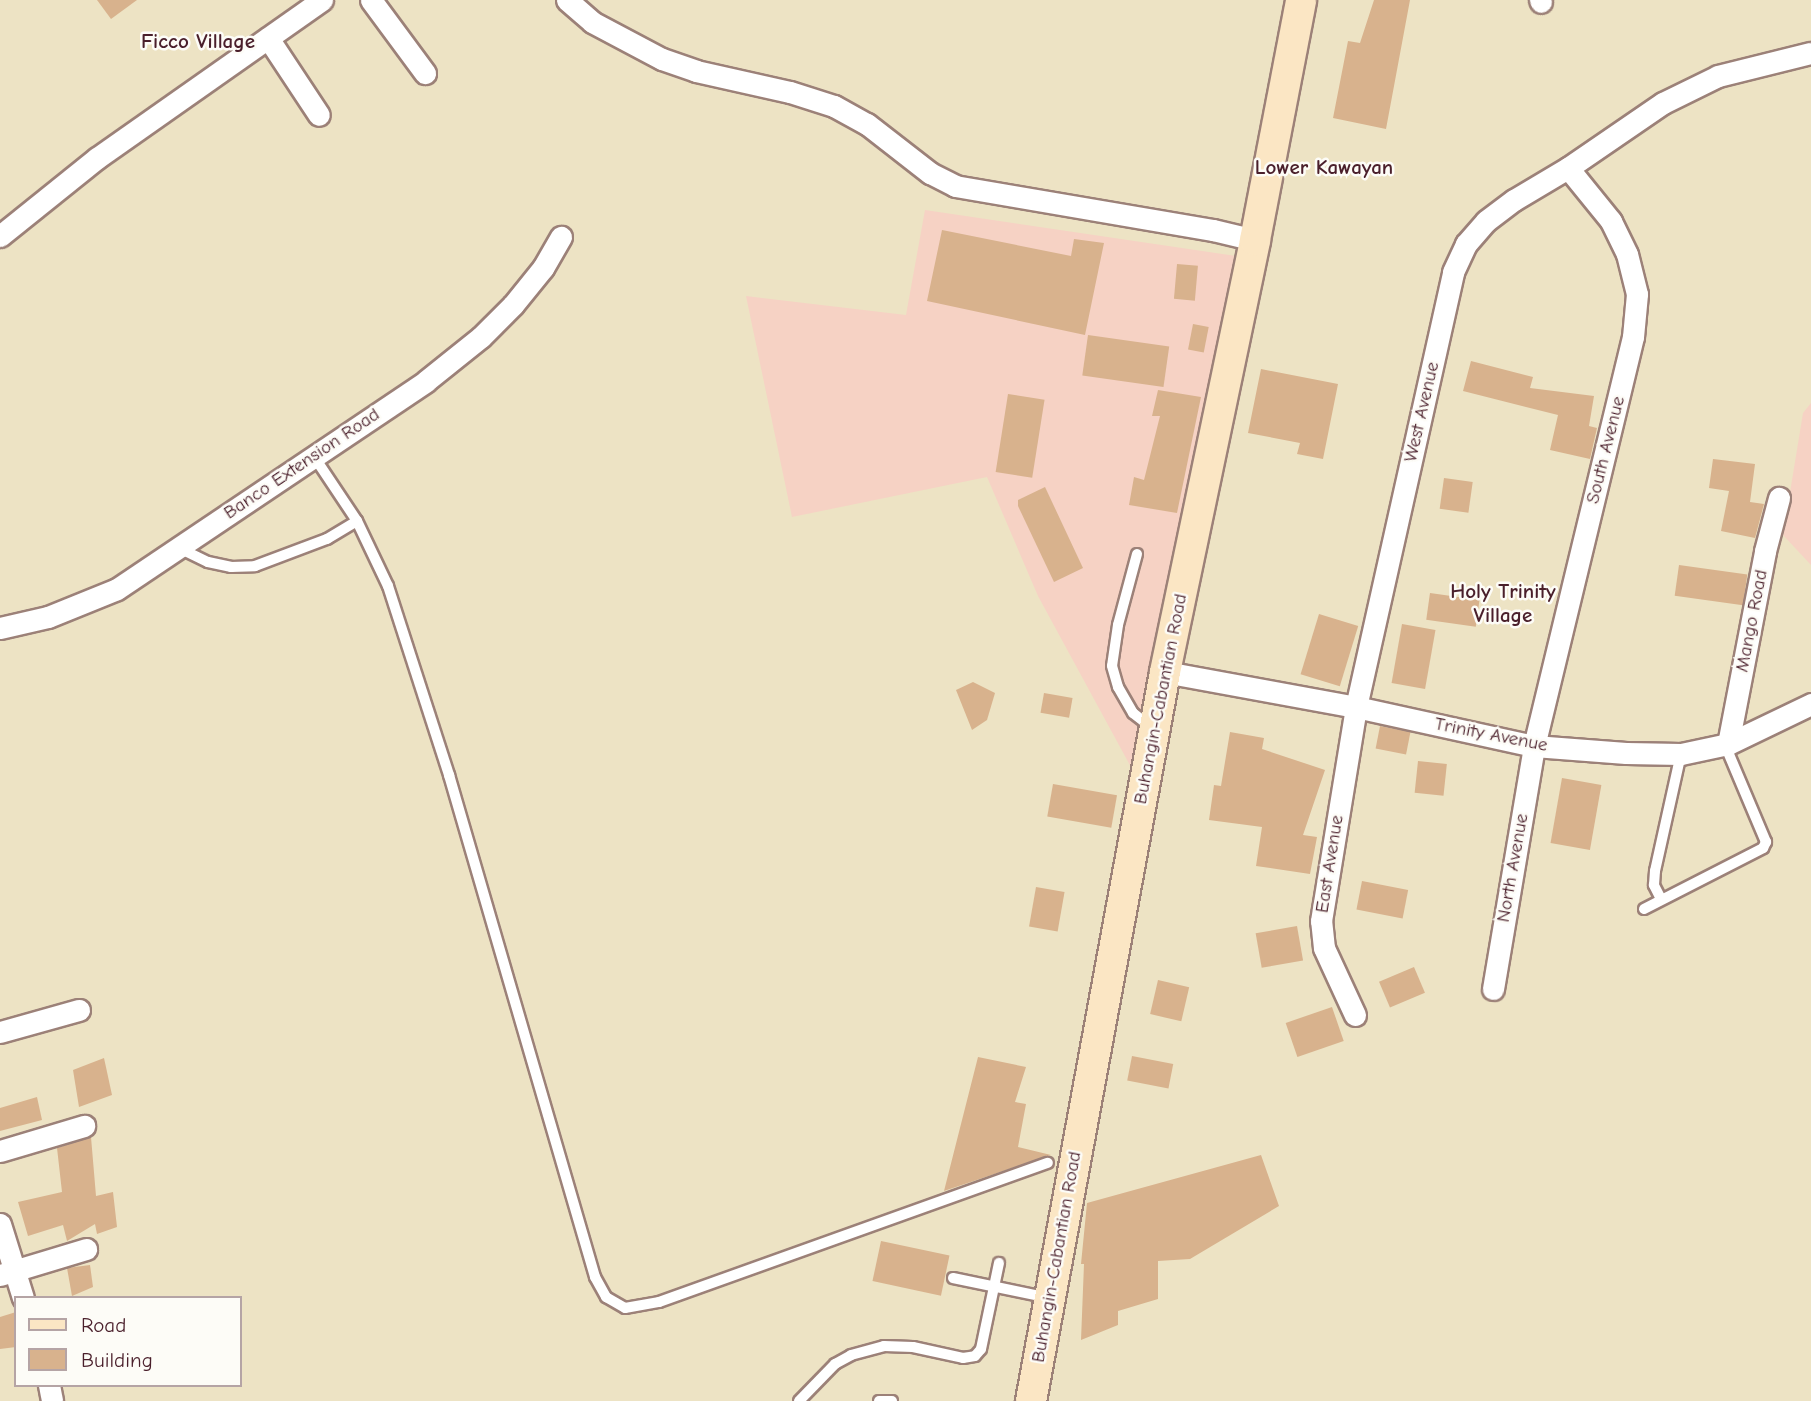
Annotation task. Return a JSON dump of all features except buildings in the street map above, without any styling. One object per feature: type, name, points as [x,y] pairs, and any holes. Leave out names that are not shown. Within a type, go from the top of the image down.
[{"type":"main road","name":"Buhangin-Cabantian Road","points":[[1031,1401],[1165,672],[1255,240],[1301,0]]},
{"type":"street","points":[[0,236],[97,159],[322,0]]},
{"type":"street","points":[[371,0],[425,73]]},
{"type":"street","points":[[567,0],[592,22],[662,59],[696,71],[790,92],[834,106],[867,124],[930,173],[955,186],[1213,230],[1255,240]]},
{"type":"street","points":[[268,38],[319,115]]},
{"type":"street","name":"West Avenue","points":[[1356,707],[1453,272],[1466,244],[1486,220],[1663,103],[1718,76],[1810,54]]},
{"type":"street","name":"South Avenue","points":[[1534,747],[1633,337],[1637,295],[1627,254],[1611,221],[1568,168]]},
{"type":"street","name":"Banco Extension Road","points":[[0,628],[48,617],[86,604],[117,589],[426,381],[481,337],[528,286],[561,237]]},
{"type":"street","name":"Mango Road","points":[[1727,745],[1765,551],[1779,498]]},
{"type":"street","name":"Trinity Avenue","points":[[1165,672],[1356,707],[1534,747],[1681,754],[1727,745],[1811,704]]},
{"type":"street","name":"East Avenue","points":[[1355,1015],[1324,948],[1321,921],[1356,707]]},
{"type":"street","name":"North Avenue","points":[[1493,989],[1534,747]]},
{"type":"street","points":[[0,1032],[79,1010]]},
{"type":"street","points":[[0,1151],[83,1126]]},
{"type":"street","points":[[0,1224],[8,1273],[22,1296]]},
{"type":"street","points":[[8,1273],[86,1249]]},
{"type":"lane","points":[[313,456],[358,521],[388,586],[453,788],[595,1277],[606,1297],[625,1308],[650,1305],[1048,1163]]},
{"type":"lane","points":[[179,548],[208,562],[231,567],[255,566],[327,539],[358,521]]},
{"type":"lane","points":[[1137,554],[1118,625],[1112,666],[1118,687],[1133,713],[1154,730]]},
{"type":"lane","points":[[1644,909],[1763,848],[1766,842],[1727,745]]},
{"type":"lane","points":[[1661,899],[1654,885],[1655,871],[1681,754]]},
{"type":"lane","points":[[799,1401],[835,1364],[851,1355],[884,1346],[914,1347],[963,1359],[975,1356],[981,1349],[986,1314],[999,1263]]},
{"type":"lane","points":[[953,1278],[1050,1298]]},
{"type":"lane","points":[[879,1401],[892,1401]]},
{"type":"shaded area","points":[[925,210],[1236,256],[1132,769],[1038,596],[987,477],[792,517],[746,296],[906,315]]},
{"type":"shaded area","points":[[1811,403],[1811,565],[1783,535],[1803,413]]},
{"type":"district","name":"Ficco Village","points":[[198,41]]},
{"type":"district","name":"Lower Kawayan","points":[[1324,167]]},
{"type":"district","name":"Holy Trinity Village","points":[[1503,603]]}]
